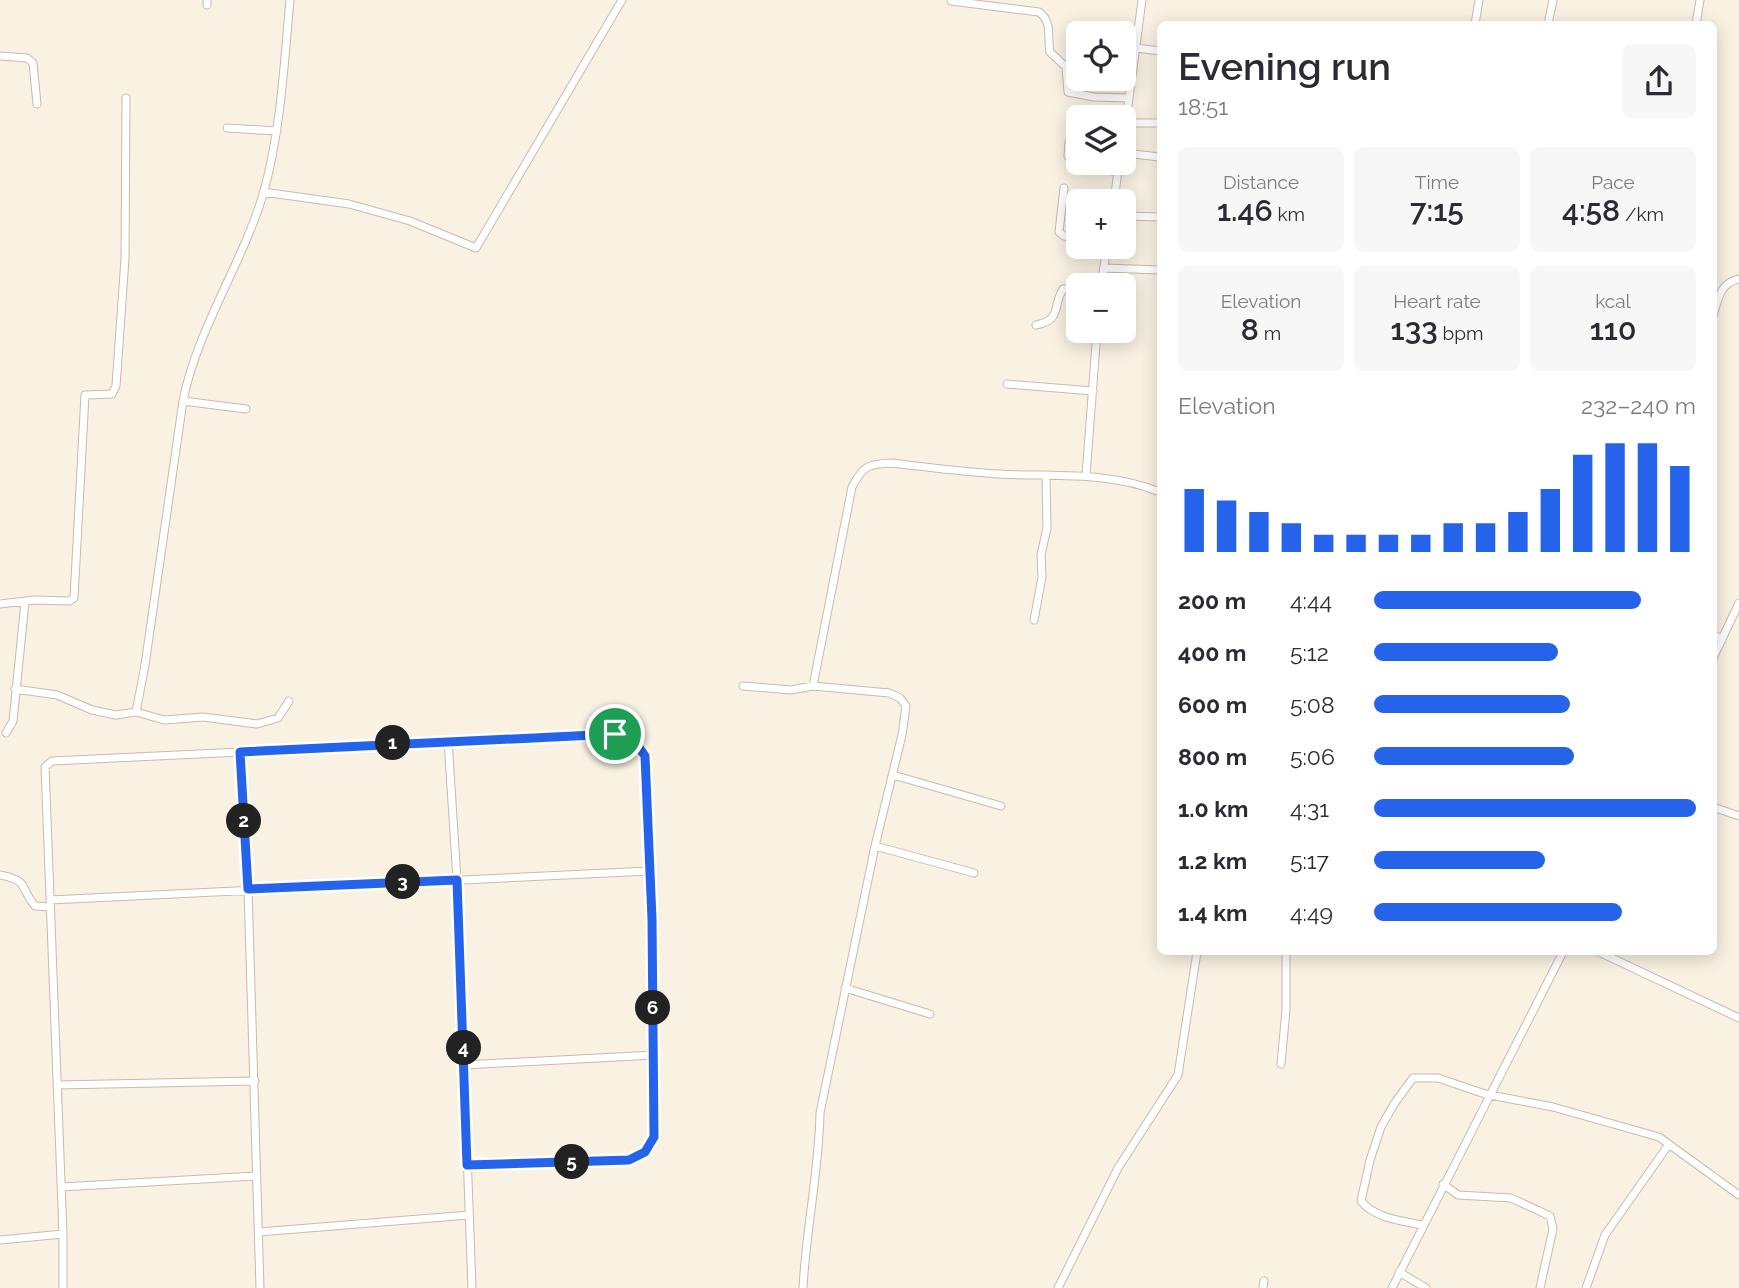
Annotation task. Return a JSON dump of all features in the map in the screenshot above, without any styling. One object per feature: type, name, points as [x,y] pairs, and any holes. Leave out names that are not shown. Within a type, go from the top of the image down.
[{"type":"street","points":[[136,712],[183,401],[194,363],[263,192],[277,131],[290,0]]},
{"type":"street","points":[[263,192],[349,204],[410,221],[475,248],[622,0]]},
{"type":"street","points":[[1142,0],[1136,48],[1157,51]]},
{"type":"street","points":[[1476,21],[1479,0]]},
{"type":"street","points":[[1549,21],[1553,0]]},
{"type":"street","points":[[1696,21],[1700,0]]},
{"type":"street","points":[[951,1],[1043,14],[1048,24],[1050,52],[1066,67],[1068,92],[1114,99],[1128,98]]},
{"type":"street","points":[[0,56],[27,58],[33,63],[37,104]]},
{"type":"street","points":[[1127,105],[1129,91]]},
{"type":"street","points":[[0,604],[69,601],[74,598],[85,395],[112,394],[116,386],[125,259],[126,98]]},
{"type":"street","points":[[1136,123],[1157,123]]},
{"type":"street","points":[[227,128],[277,131]]},
{"type":"street","points":[[1136,154],[1157,157]]},
{"type":"street","points":[[1064,188],[1059,232],[1066,237]]},
{"type":"street","points":[[1136,216],[1157,217]]},
{"type":"street","points":[[1103,273],[1105,259]]},
{"type":"street","points":[[1104,268],[1157,270]]},
{"type":"street","points":[[1717,302],[1721,289],[1730,281],[1739,279]]},
{"type":"street","points":[[1035,325],[1048,323],[1053,318],[1063,289],[1066,289]]},
{"type":"street","points":[[1086,475],[1096,343]]},
{"type":"street","points":[[1007,383],[1093,391]]},
{"type":"street","points":[[183,401],[246,410]]},
{"type":"street","points":[[813,686],[852,486],[860,472],[873,464],[891,463],[999,474],[1086,475],[1135,483],[1157,491]]},
{"type":"street","points":[[1034,620],[1042,577],[1046,475]]},
{"type":"street","points":[[6,733],[13,721],[25,602]]},
{"type":"street","points":[[1717,650],[1739,603]]},
{"type":"street","points":[[1727,629],[1739,631]]},
{"type":"street","points":[[1717,637],[1722,640]]},
{"type":"street","points":[[743,686],[791,690],[813,686],[890,693],[900,698],[906,706],[906,719],[875,846],[820,1113],[820,1142],[812,1190],[803,1288]]},
{"type":"street","points":[[15,689],[57,695],[92,710],[116,715],[136,712],[164,720],[204,717],[257,724],[278,718],[289,701]]},
{"type":"street","points":[[63,1288],[45,767],[52,761],[448,740],[615,734],[634,740],[645,756],[652,919],[654,1137],[645,1152],[629,1160],[467,1165]]},
{"type":"street","points":[[448,740],[457,880],[472,1288]]},
{"type":"street","points":[[240,752],[248,889],[260,1288]]},
{"type":"street","points":[[893,775],[1000,806]]},
{"type":"street","points":[[1717,808],[1739,816]]},
{"type":"street","points":[[875,846],[974,873]]},
{"type":"street","points":[[0,875],[22,882],[35,906],[248,889],[649,871]]},
{"type":"street","points":[[1058,1288],[1118,1168],[1178,1074],[1197,955]]},
{"type":"street","points":[[1281,1064],[1286,1010],[1286,955]]},
{"type":"street","points":[[1392,1288],[1561,955]]},
{"type":"street","points":[[1605,955],[1739,1018]]},
{"type":"street","points":[[845,988],[930,1014]]},
{"type":"street","points":[[464,1065],[654,1055]]},
{"type":"street","points":[[1422,1225],[1389,1218],[1367,1208],[1361,1201],[1370,1160],[1385,1119],[1413,1078],[1438,1078],[1491,1095],[1525,1104],[1553,1107],[1652,1135],[1670,1144],[1739,1195]]},
{"type":"street","points":[[57,1085],[255,1081]]},
{"type":"street","points":[[1586,1288],[1605,1235],[1670,1144]]},
{"type":"street","points":[[61,1187],[257,1176]]},
{"type":"street","points":[[1443,1184],[1458,1195],[1511,1198],[1550,1216],[1553,1229],[1540,1288]]},
{"type":"street","points":[[259,1232],[469,1215]]},
{"type":"street","points":[[0,1240],[63,1234]]},
{"type":"street","points":[[1399,1272],[1426,1288]]},
{"type":"route","points":[[615,734],[622,734],[634,740],[645,756],[652,919],[654,1137],[645,1152],[629,1160],[467,1165],[457,880],[248,889],[240,752],[615,734]]}]
